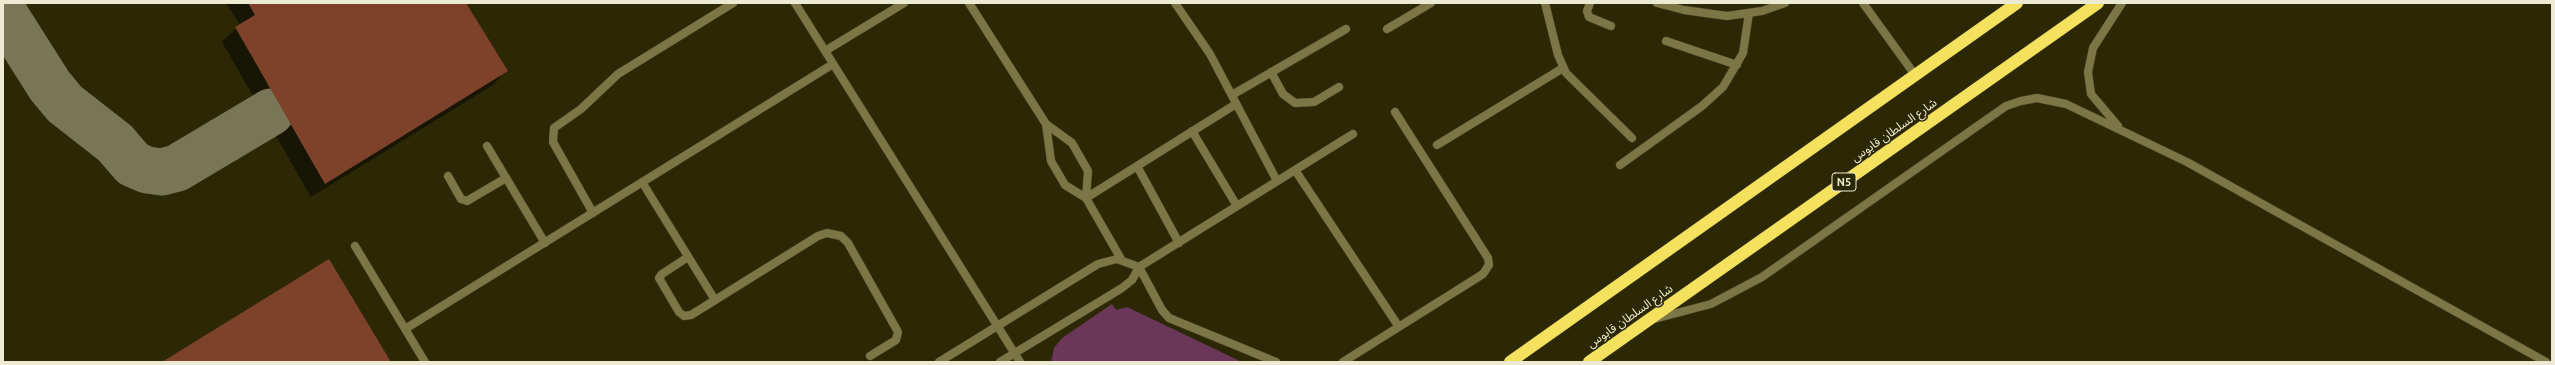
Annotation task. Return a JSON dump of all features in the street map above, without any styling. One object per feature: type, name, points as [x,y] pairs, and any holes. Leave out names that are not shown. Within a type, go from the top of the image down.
[{"type":"highway","points":[[1510,362],[2017,3]]},
{"type":"highway","name":"شارع السلطان قابوس","points":[[1589,362],[2098,3]]},
{"type":"street","points":[[593,213],[553,142],[554,128],[581,109],[618,74],[733,3]]},
{"type":"street","points":[[795,3],[1020,362]]},
{"type":"street","points":[[825,51],[904,3]]},
{"type":"street","points":[[969,3],[1046,124],[1069,139],[1086,166],[1089,176],[1086,198]]},
{"type":"street","points":[[1175,3],[1202,40],[1277,182]]},
{"type":"street","points":[[1387,29],[1431,3]]},
{"type":"street","points":[[1545,3],[1563,68],[1572,81],[1632,138]]},
{"type":"street","points":[[1590,3],[1587,11],[1589,17],[1611,26]]},
{"type":"street","points":[[1657,3],[1705,14],[1727,16],[1749,13],[1785,3]]},
{"type":"street","points":[[1863,3],[1914,75]]},
{"type":"street","points":[[2121,129],[2092,94],[2088,72],[2093,48],[2122,3]]},
{"type":"street","points":[[1620,165],[1713,97],[1737,65],[1746,40],[1749,13]]},
{"type":"street","points":[[1232,95],[1346,29]]},
{"type":"street","points":[[1666,41],[1737,65]]},
{"type":"street","points":[[405,329],[833,64]]},
{"type":"street","points":[[1437,145],[1563,68]]},
{"type":"street","points":[[1271,72],[1283,94],[1295,103],[1314,102],[1339,86]]},
{"type":"street","points":[[1647,321],[1711,304],[1762,277],[2014,103],[2037,98],[2066,104],[2121,129],[2187,162],[2546,362]]},
{"type":"street","points":[[1086,198],[1236,104]]},
{"type":"street","points":[[1343,362],[1483,274],[1488,269],[1489,262],[1395,112]]},
{"type":"street","points":[[1046,124],[1051,160],[1065,185],[1086,198],[1121,259]]},
{"type":"street","points":[[1192,131],[1237,206]]},
{"type":"street","points":[[1000,362],[1128,284],[1139,267],[1353,134]]},
{"type":"street","points":[[487,146],[545,243]]},
{"type":"street","points":[[1137,166],[1179,243]]},
{"type":"street","points":[[1295,170],[1399,327]]},
{"type":"street","points":[[448,176],[459,196],[466,201],[506,178]]},
{"type":"street","points":[[642,182],[715,300]]},
{"type":"street","points":[[688,257],[662,274],[659,278],[660,283],[679,312],[684,316],[691,315],[818,236],[827,233],[837,234],[848,243],[898,332],[896,340],[870,356]]},
{"type":"street","points":[[355,246],[425,362]]},
{"type":"street","points":[[939,362],[1098,264],[1112,259],[1121,259],[1139,267],[1162,310],[1169,318],[1276,362]]},
{"type":"shaded area","points":[[1112,304],[1116,310],[1127,307],[1242,362],[1051,362],[1054,348],[1062,338]]},
{"type":"building","points":[[248,3],[466,3],[508,71],[325,184],[235,27],[255,15]]},
{"type":"building","points":[[329,259],[391,362],[162,362]]},
{"type":"taxiway","points":[[3,12],[50,86],[65,104],[115,143],[133,164],[147,170],[162,172],[177,168],[271,112]]}]
